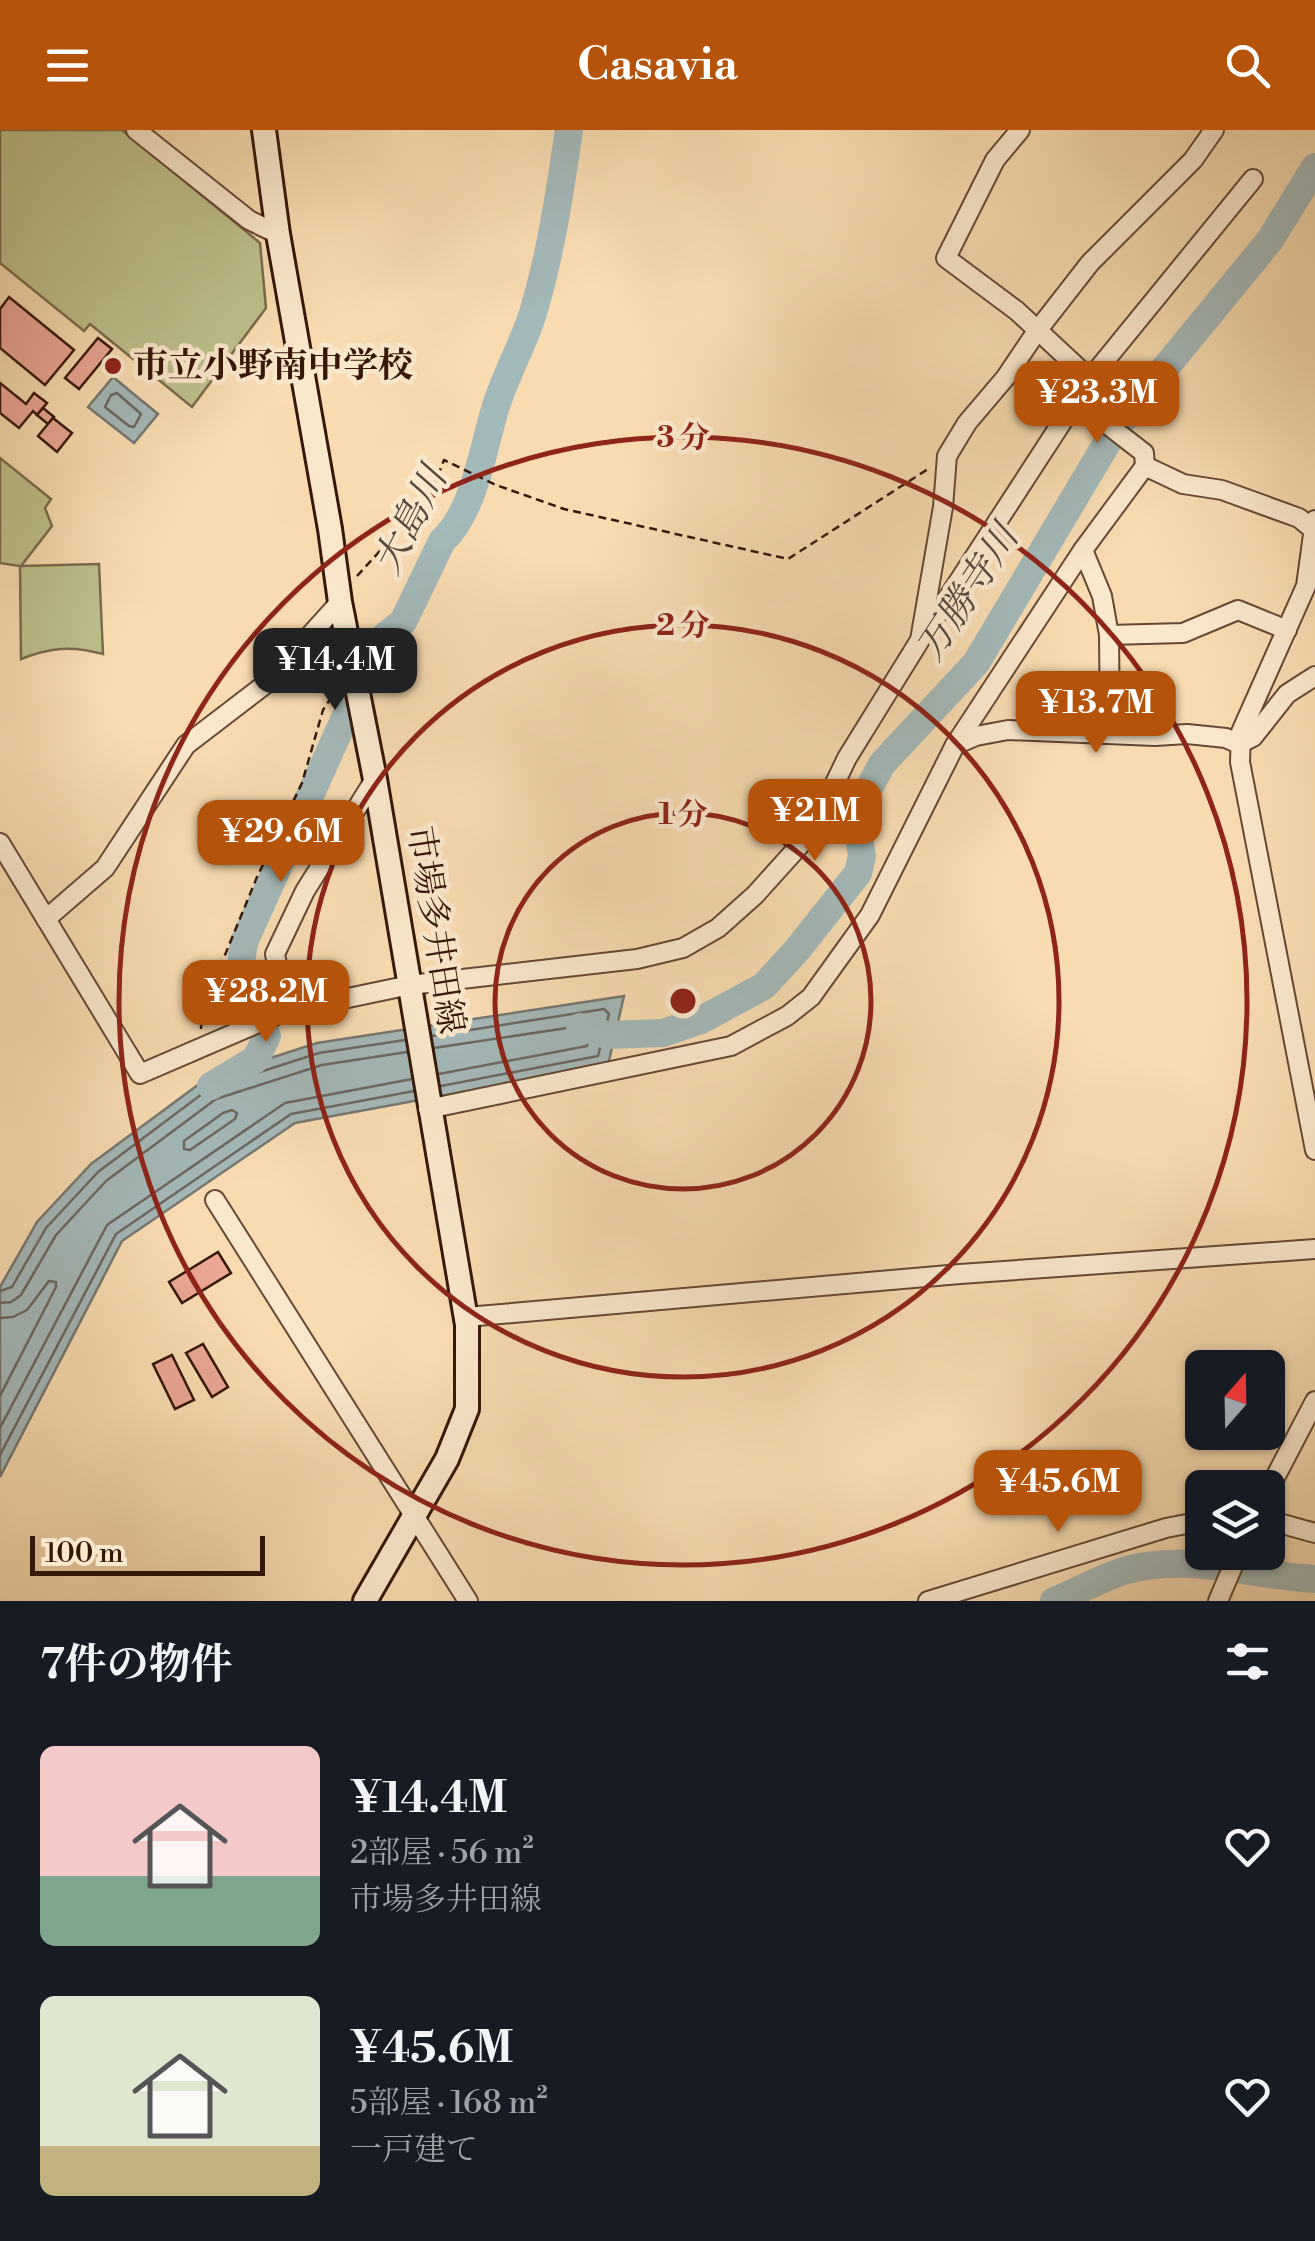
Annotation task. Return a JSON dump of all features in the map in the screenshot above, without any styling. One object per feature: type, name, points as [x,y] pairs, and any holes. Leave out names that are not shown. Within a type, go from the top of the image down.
[{"type":"main road","name":"市場多井田線","points":[[264,130],[340,602],[466,1317],[467,1409],[447,1459],[364,1601]]},
{"type":"street","points":[[136,130],[248,220],[278,234]]},
{"type":"street","points":[[1020,130],[996,160],[946,258],[1017,311],[1090,379]]},
{"type":"street","points":[[920,640],[944,507],[947,456],[967,423],[1090,263],[1193,160],[1214,130]]},
{"type":"street","points":[[0,843],[140,1074],[286,1011],[637,959],[683,948],[718,928],[800,846],[847,758],[920,640],[1090,379],[1253,179]]},
{"type":"street","points":[[1078,402],[1145,460],[1183,484],[1222,490],[1300,518],[1314,530]]},
{"type":"street","points":[[427,1101],[730,1046],[787,1016],[811,997],[870,915],[954,745],[1145,460]]},
{"type":"street","points":[[1315,520],[1306,586],[1239,744],[1280,984],[1315,1150]]},
{"type":"street","points":[[1083,550],[1102,596],[1109,634],[1110,733]]},
{"type":"street","points":[[46,920],[105,868],[186,745],[267,683],[340,602]]},
{"type":"street","points":[[1109,634],[1183,632],[1238,610],[1287,630]]},
{"type":"street","points":[[1239,744],[1253,737],[1287,694],[1315,676]]},
{"type":"street","points":[[954,745],[1008,730],[1187,734],[1226,738],[1239,744]]},
{"type":"street","points":[[286,1011],[275,954],[305,891],[374,779]]},
{"type":"street","points":[[215,1200],[468,1601]]},
{"type":"street","points":[[466,1317],[960,1274],[1315,1249]]},
{"type":"street","points":[[1279,1470],[1315,1402]]},
{"type":"street","points":[[928,1601],[1185,1524]]},
{"type":"street","points":[[1285,1525],[1315,1533]]},
{"type":"street","points":[[1218,1601],[1231,1570]]},
{"type":"path","points":[[340,602],[358,574],[430,496],[444,460],[496,485],[564,509],[788,559],[902,489],[947,456]]},
{"type":"path","points":[[200,1047],[202,1012],[257,877],[302,783],[323,710],[353,667]]},
{"type":"green space","points":[[0,130],[122,130],[260,243],[266,308],[192,407],[90,324],[84,331],[0,263]]},
{"type":"green space","points":[[0,458],[51,499],[45,508],[52,526],[21,566],[99,564],[103,654],[62,649],[21,659],[20,566],[0,563]]},
{"type":"water","points":[[113,377],[158,414],[134,443],[88,407]]},
{"type":"water","points":[[624,996],[608,1065],[295,1123],[122,1241],[0,1477],[0,1287],[37,1222],[91,1164],[206,1079],[317,1043]]},
{"type":"building","points":[[9,297],[74,350],[45,385],[0,348],[0,309]]},
{"type":"building","points":[[98,338],[112,349],[79,389],[65,378]]},
{"type":"building","points":[[0,383],[26,404],[34,393],[47,403],[37,415],[33,411],[19,428],[0,413]]},
{"type":"building","points":[[43,408],[54,417],[48,424],[37,415]]},
{"type":"building","points":[[53,418],[72,433],[57,452],[38,436]]},
{"type":"building","points":[[218,1252],[231,1273],[182,1303],[169,1282]]},
{"type":"building","points":[[203,1344],[228,1387],[212,1397],[186,1353]]},
{"type":"building","points":[[172,1355],[194,1400],[175,1409],[153,1364]]},
{"type":"waterway","name":"大島川","points":[[211,1086],[256,1059],[267,1036],[244,991],[241,968],[245,940],[380,640],[403,622],[442,541],[463,513],[470,496],[496,406],[539,290],[569,130]]},
{"type":"waterway","name":"万勝寺川","points":[[580,1027],[607,1035],[663,1033],[701,1020],[764,986],[797,950],[858,873],[862,856],[857,826],[867,792],[882,764],[976,663],[1116,428],[1270,240],[1315,167]]},
{"type":"waterway","points":[[1054,1601],[1118,1573],[1151,1565],[1198,1565],[1315,1579]]},
{"type":"place","name":"市立小野南中学校","points":[[113,366]]}]
